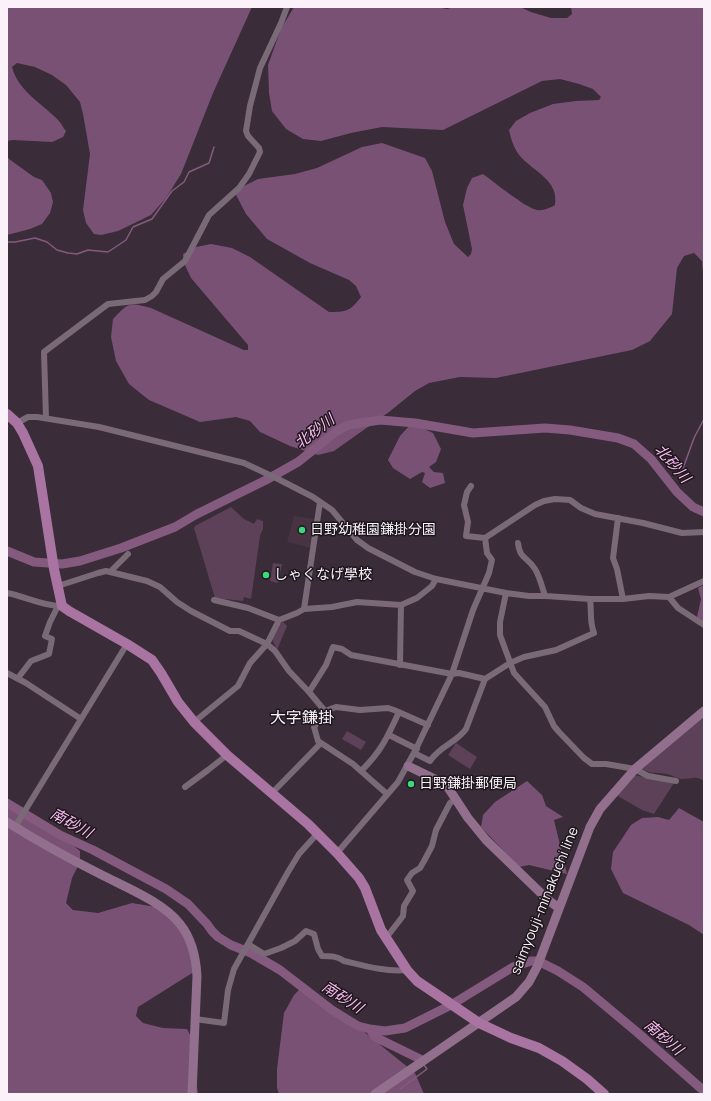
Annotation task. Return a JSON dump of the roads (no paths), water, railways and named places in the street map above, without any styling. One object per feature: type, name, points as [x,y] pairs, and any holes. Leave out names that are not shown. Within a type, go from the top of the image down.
[{"type":"main road","points":[[7,414],[17,423],[23,433],[38,466],[60,606],[152,660],[162,673],[178,702],[194,722],[227,755],[272,792],[337,852],[362,883],[381,930],[407,970],[417,981],[479,1023],[511,1038],[538,1048],[562,1061],[587,1079],[604,1094]]},
{"type":"street","points":[[46,418],[44,352],[108,304],[116,302],[140,301],[152,296],[160,287],[163,279],[185,261],[209,215],[234,193],[249,174],[260,152],[259,148],[248,136],[246,131],[250,106],[260,68],[287,7]]},
{"type":"street","points":[[17,423],[28,417],[46,418],[99,427],[244,462],[278,479],[332,510],[357,540],[368,548],[415,572],[436,579],[506,593],[590,599],[623,599],[649,596],[669,597],[704,581]]},
{"type":"street","points":[[471,486],[467,492],[464,505],[468,522],[466,536],[485,538],[544,501],[555,499],[570,500],[581,508],[595,514],[654,525],[682,533],[704,532]]},
{"type":"street","points":[[304,609],[320,502]]},
{"type":"street","points":[[618,518],[613,558],[617,569],[623,599]]},
{"type":"street","points":[[337,852],[398,782],[408,766],[428,725],[452,674],[473,610],[489,573],[492,560],[487,553],[485,538]]},
{"type":"street","points":[[518,543],[521,556],[533,566],[537,572],[545,596]]},
{"type":"street","points":[[110,572],[128,554]]},
{"type":"street","points":[[58,586],[98,573],[110,572],[147,581],[160,587],[177,602],[191,611],[230,631],[239,631],[267,644],[281,658],[293,676],[325,711]]},
{"type":"street","points":[[194,722],[238,686],[250,663],[267,644],[279,620],[304,609],[332,607],[357,602],[401,605],[417,598],[432,586],[436,579]]},
{"type":"street","points":[[7,593],[60,606],[50,622],[45,636],[52,639],[49,654],[31,661],[18,678]]},
{"type":"street","points":[[506,593],[500,622],[500,635],[510,664],[514,673],[545,707],[554,726],[584,758],[592,764],[606,764],[635,769],[648,776],[676,781]]},
{"type":"street","points":[[669,597],[678,608],[704,625]]},
{"type":"street","points":[[389,735],[430,761],[440,749],[462,735],[466,729],[484,680],[510,664],[530,655],[556,650],[594,633],[590,623],[590,599]]},
{"type":"street","points":[[214,600],[248,608],[279,620]]},
{"type":"street","points":[[400,665],[401,605]]},
{"type":"street","points":[[127,644],[19,818],[11,824],[69,858],[159,906],[179,924],[190,941],[196,962],[192,1094]]},
{"type":"street","points":[[309,692],[326,666],[332,646],[342,649],[351,655],[452,674],[459,673],[484,680]]},
{"type":"street","points":[[7,673],[18,678],[81,719]]},
{"type":"street","points":[[387,794],[353,764],[320,743],[314,727],[325,711],[339,707],[360,710],[388,708],[428,725]]},
{"type":"street","points":[[361,771],[374,758],[389,735],[399,712]]},
{"type":"street","name":"saimyouji-minakuchi line","points":[[375,1094],[516,997],[529,982],[537,967],[593,821],[600,808],[635,769],[704,712]]},
{"type":"street","points":[[272,792],[320,743]]},
{"type":"street","points":[[184,787],[227,755]]},
{"type":"street","points":[[408,766],[447,786],[468,818],[499,853],[548,900],[559,908]]},
{"type":"street","points":[[386,938],[403,916],[404,906],[413,891],[407,880],[408,877],[420,868],[432,846],[436,830],[450,803],[456,798]]},
{"type":"street","points":[[195,1019],[224,1023],[228,990],[234,969],[299,854],[317,834]]},
{"type":"street","points":[[247,945],[264,954],[295,941],[306,931],[314,934],[318,949],[322,956],[334,956],[344,961],[380,969],[394,971],[407,970]]},
{"type":"waterway","points":[[7,242],[35,238],[47,242],[57,250],[68,253],[77,254],[88,250],[108,252],[126,240],[133,227],[152,219],[172,191],[184,182],[189,172],[209,163],[214,147]]},
{"type":"waterway","points":[[679,476],[694,438],[704,419]]},
{"type":"waterway","name":"北砂川","points":[[7,551],[34,562],[62,564],[80,561],[121,548],[175,527],[197,514],[266,480],[298,462],[337,431],[348,425],[380,420],[415,423],[473,433],[545,428],[570,430],[618,438],[634,444],[651,459],[677,492],[693,507],[704,512]]},
{"type":"waterway","name":"南砂川","points":[[7,803],[60,835],[93,850],[166,889],[188,904],[218,937],[231,945],[251,953],[280,970],[332,1010],[358,1026],[385,1031],[405,1028],[451,1005],[513,967],[531,961],[538,961],[558,971],[583,987],[704,1091]]},
{"type":"waterway","points":[[370,1029],[375,1037],[420,1059]]},
{"type":"waterway","points":[[400,1089],[427,1069],[424,1065]]},
{"type":"place","name":"日野幼稚園鎌掛分園","points":[[302,530]]},
{"type":"place","name":"しゃくなげ學校","points":[[266,575]]},
{"type":"place","name":"日野鎌掛郵便局","points":[[411,784]]},
{"type":"district","name":"大字鎌掛","points":[[302,719]]}]
